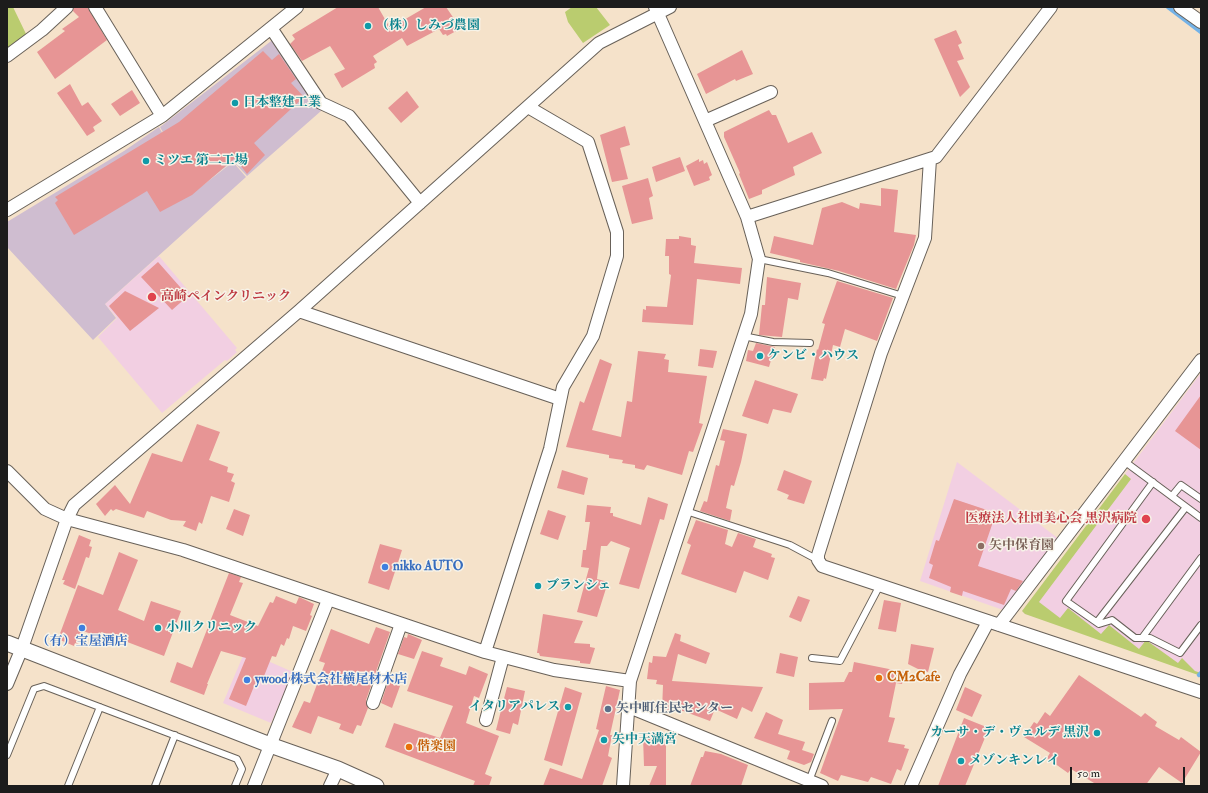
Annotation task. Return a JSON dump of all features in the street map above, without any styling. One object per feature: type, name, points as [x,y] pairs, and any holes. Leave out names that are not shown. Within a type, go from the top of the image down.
[{"type":"street","points":[[95,7],[162,116]]},
{"type":"street","points":[[7,210],[162,116],[297,7]]},
{"type":"street","points":[[7,684],[22,648],[67,519],[74,505],[299,311],[599,43],[656,10],[670,7]]},
{"type":"street","points":[[747,217],[936,157],[1051,7]]},
{"type":"street","points":[[1180,7],[1201,22]]},
{"type":"street","points":[[7,56],[42,30],[61,9]]},
{"type":"street","points":[[623,786],[630,681],[750,314],[759,259],[747,217],[656,10]]},
{"type":"street","points":[[271,28],[321,103],[349,116],[420,203]]},
{"type":"street","points":[[705,121],[771,92]]},
{"type":"street","points":[[485,652],[550,450],[563,387],[593,336],[617,256],[617,232],[588,142],[528,107]]},
{"type":"street","points":[[930,158],[925,238],[881,353],[818,555],[818,560],[822,566],[1201,692]]},
{"type":"street","points":[[299,311],[560,399]]},
{"type":"street","points":[[911,786],[960,674],[994,624],[1124,461],[1201,360]]},
{"type":"street","points":[[7,471],[45,509],[67,519],[183,550],[485,652],[554,670],[630,681]]},
{"type":"street","points":[[254,786],[328,600]]},
{"type":"street","points":[[373,703],[402,624]]},
{"type":"street","points":[[7,643],[270,745],[338,769],[376,786]]},
{"type":"street","points":[[486,720],[504,657]]},
{"type":"street","points":[[628,707],[822,786]]},
{"type":"street","points":[[330,786],[338,769]]},
{"type":"lane","points":[[759,259],[828,273],[903,296]]},
{"type":"lane","points":[[743,336],[773,342],[810,343]]},
{"type":"lane","points":[[1124,461],[1201,518]]},
{"type":"lane","points":[[1153,482],[1066,601],[1099,624],[1112,620],[1135,638],[1150,638],[1180,654],[1201,625]]},
{"type":"lane","points":[[1172,496],[1181,485],[1201,499]]},
{"type":"lane","points":[[1097,622],[1186,507]]},
{"type":"lane","points":[[686,511],[790,545],[818,560]]},
{"type":"lane","points":[[1142,638],[1201,558]]},
{"type":"lane","points":[[812,658],[840,662],[880,585]]},
{"type":"lane","points":[[7,755],[34,689],[44,686],[237,759],[242,769],[235,786]]},
{"type":"lane","points":[[68,786],[100,707]]},
{"type":"lane","points":[[809,780],[832,722]]},
{"type":"lane","points":[[155,786],[175,735]]},
{"type":"shaded area","name":"日本整建工業","points":[[275,38],[321,111],[247,176],[233,161],[195,191],[160,127]]},
{"type":"shaded area","points":[[159,127],[194,192],[233,162],[246,177],[105,304],[116,318],[93,340],[7,247],[7,222],[124,151]]},
{"type":"shaded area","points":[[159,256],[237,348],[235,350],[237,352],[227,361],[225,360],[162,413],[98,337],[117,318],[105,304]]},
{"type":"shaded area","name":"医療法人社団美心会 黒沢病院","points":[[1201,373],[1201,673],[1025,614],[1022,611]]},
{"type":"shaded area","points":[[957,462],[1059,539],[1006,611],[920,581]]},
{"type":"shaded area","points":[[245,651],[293,672],[271,723],[223,703]]},
{"type":"green space","points":[[7,7],[13,7],[27,36],[7,53]]},
{"type":"green space","points":[[572,7],[596,7],[610,25],[583,43],[568,22],[565,12]]},
{"type":"green space","points":[[1125,474],[1131,479],[1039,602],[1060,618],[1068,608],[1101,634],[1109,625],[1139,649],[1146,640],[1178,663],[1182,658],[1195,671],[1201,673],[1201,676],[1025,614],[1022,611]]},
{"type":"building","points":[[74,7],[88,8],[107,40],[55,79],[37,52],[65,31],[62,29],[79,17],[73,11]]},
{"type":"building","points":[[338,7],[378,7],[390,28],[426,7],[446,7],[459,26],[457,27],[458,30],[447,36],[446,34],[443,35],[439,29],[407,46],[402,38],[373,56],[377,62],[374,64],[375,68],[342,88],[334,74],[345,69],[330,46],[302,61],[290,44],[295,39],[292,35]]},
{"type":"building","points":[[956,30],[962,43],[958,45],[964,59],[957,61],[970,87],[960,97],[934,39]]},
{"type":"building","points":[[742,50],[753,74],[736,81],[735,79],[706,94],[697,74]]},
{"type":"building","points":[[263,51],[272,60],[279,54],[296,79],[291,83],[304,97],[254,143],[265,155],[247,174],[235,158],[192,195],[160,212],[147,191],[74,235],[55,203],[58,200],[55,197],[179,122]]},
{"type":"building","points":[[70,84],[82,106],[88,102],[102,121],[93,127],[95,131],[87,136],[57,93]]},
{"type":"building","points":[[132,90],[140,103],[120,116],[111,104]]},
{"type":"building","points":[[407,91],[419,107],[401,123],[388,108]]},
{"type":"building","points":[[769,110],[772,115],[776,115],[788,143],[812,132],[822,153],[793,167],[795,175],[762,190],[762,194],[749,199],[739,174],[740,173],[724,137],[724,132]]},
{"type":"building","points":[[625,126],[630,145],[620,148],[628,179],[612,182],[600,135]]},
{"type":"building","points":[[680,157],[685,171],[656,182],[652,167]]},
{"type":"building","points":[[699,159],[699,162],[703,160],[704,164],[707,162],[712,175],[709,177],[710,180],[694,186],[686,166]]},
{"type":"building","points":[[648,178],[653,196],[649,198],[653,219],[632,224],[622,186]]},
{"type":"building","points":[[881,188],[898,190],[894,232],[916,235],[914,245],[896,289],[839,271],[770,253],[774,236],[813,245],[822,208],[842,202],[859,209],[860,203],[881,206]]},
{"type":"building","points":[[679,236],[691,238],[691,245],[696,246],[694,263],[742,268],[740,284],[697,279],[693,325],[642,322],[643,309],[646,310],[646,306],[667,307],[671,275],[669,274],[669,256],[665,256],[666,239],[679,239]]},
{"type":"building","points":[[158,262],[188,296],[172,310],[141,277]]},
{"type":"building","points":[[767,277],[801,283],[798,300],[788,298],[782,337],[759,335],[762,305],[765,305]]},
{"type":"building","points":[[837,281],[893,298],[877,341],[845,329],[840,347],[833,345],[826,379],[824,378],[823,381],[811,379],[817,349],[818,350],[825,324],[822,323]]},
{"type":"building","points":[[125,291],[159,308],[130,331],[109,306]]},
{"type":"building","name":"ケンビ・ハウス","points":[[756,343],[775,347],[769,367],[746,361],[748,350],[753,351]]},
{"type":"building","points":[[700,349],[717,351],[713,368],[698,366]]},
{"type":"building","points":[[638,351],[666,354],[664,359],[669,360],[668,372],[707,376],[699,423],[703,424],[693,452],[689,451],[682,475],[647,465],[644,470],[635,468],[635,465],[622,463],[623,460],[609,458],[609,455],[566,447],[580,401],[584,403],[600,359],[612,364],[592,430],[621,437],[627,401],[632,402]]},
{"type":"building","points":[[755,380],[798,394],[791,413],[773,409],[768,424],[742,416]]},
{"type":"building","points":[[1201,395],[1201,450],[1175,431]]},
{"type":"building","points":[[197,424],[220,432],[209,460],[228,467],[227,472],[234,474],[231,481],[235,483],[229,502],[211,496],[202,524],[199,522],[196,531],[183,526],[186,521],[171,520],[147,511],[144,518],[116,509],[113,511],[111,509],[105,516],[96,504],[115,485],[130,504],[152,453],[182,462]]},
{"type":"building","points":[[723,429],[747,434],[741,462],[734,486],[731,485],[726,508],[732,510],[730,521],[700,511],[704,501],[707,502],[716,465],[719,466],[725,441],[720,440]]},
{"type":"building","points":[[562,470],[588,478],[584,495],[557,488]]},
{"type":"building","points":[[784,470],[812,481],[804,504],[787,499],[789,495],[777,490]]},
{"type":"building","points":[[648,497],[668,504],[664,520],[660,519],[639,589],[619,584],[630,548],[611,541],[607,546],[601,546],[597,579],[608,582],[597,617],[577,612],[589,568],[581,567],[583,550],[586,550],[590,522],[585,522],[587,505],[611,507],[610,513],[613,513],[613,516],[641,525]]},
{"type":"building","name":"矢中保育園","points":[[954,499],[996,513],[978,566],[1023,581],[1016,591],[1011,589],[1004,605],[963,591],[962,596],[950,592],[951,587],[929,578],[933,565],[929,563],[936,540],[939,541]]},
{"type":"building","points":[[234,509],[250,515],[243,536],[226,529]]},
{"type":"building","points":[[548,510],[566,516],[558,540],[540,534]]},
{"type":"building","points":[[696,520],[728,530],[725,544],[732,547],[738,533],[756,539],[753,547],[772,554],[771,557],[775,558],[768,580],[744,571],[736,593],[681,574],[691,545],[687,543]]},
{"type":"building","points":[[79,535],[91,540],[89,546],[92,547],[89,558],[86,557],[75,589],[63,584],[65,580],[62,580]]},
{"type":"building","name":"nikko AUTO","points":[[380,544],[402,550],[389,590],[368,583]]},
{"type":"building","points":[[119,552],[138,560],[118,610],[144,621],[151,601],[181,611],[164,656],[101,632],[100,637],[83,631],[78,644],[75,643],[74,646],[58,639],[78,585],[103,595]]},
{"type":"building","points":[[229,573],[241,577],[239,582],[243,583],[230,615],[258,626],[270,602],[273,603],[276,596],[296,604],[299,597],[314,604],[310,615],[312,616],[306,631],[293,626],[289,639],[287,638],[284,646],[281,644],[276,657],[272,656],[262,681],[257,679],[246,706],[229,699],[246,658],[221,651],[204,695],[170,682],[177,662],[192,668]]},
{"type":"building","points":[[798,596],[810,600],[801,622],[789,617]]},
{"type":"building","points":[[884,600],[901,603],[896,632],[878,629]]},
{"type":"building","points":[[543,614],[583,621],[574,643],[590,644],[590,647],[595,648],[590,664],[580,663],[580,661],[540,656],[539,653],[537,653]]},
{"type":"building","points":[[376,627],[390,632],[366,700],[368,708],[361,726],[357,725],[353,734],[339,729],[341,724],[318,716],[311,734],[292,727],[304,701],[310,703],[325,663],[319,661],[331,629],[369,644]]},
{"type":"building","points":[[675,633],[681,635],[680,641],[710,653],[706,664],[678,654],[672,681],[763,687],[752,712],[742,707],[737,719],[715,709],[710,721],[683,711],[662,711],[663,685],[656,684],[657,680],[647,679],[649,662],[652,663],[653,656],[666,657]]},
{"type":"building","points":[[408,634],[422,640],[414,659],[398,654],[404,637],[407,638]]},
{"type":"building","points":[[911,644],[934,648],[928,672],[908,664]]},
{"type":"building","points":[[422,651],[443,658],[440,666],[466,675],[469,666],[488,674],[479,698],[474,696],[466,723],[499,736],[485,774],[492,777],[489,786],[473,786],[475,781],[385,747],[394,723],[440,738],[453,706],[407,691]]},
{"type":"building","points":[[780,653],[798,657],[794,677],[776,673]]},
{"type":"building","points":[[854,662],[904,672],[902,684],[896,683],[889,717],[895,718],[888,742],[905,745],[904,748],[909,749],[901,771],[897,769],[891,784],[871,777],[868,782],[841,775],[838,781],[820,773],[843,709],[809,710],[809,683],[844,682],[849,672],[852,672]]},
{"type":"building","name":"カーサ・デ・ヴェルデ 黒沢","points":[[1079,675],[1141,717],[1145,713],[1157,722],[1155,726],[1179,740],[1181,737],[1201,752],[1182,783],[1159,767],[1145,786],[1099,786],[1071,769],[1068,773],[1047,758],[1050,753],[1024,737],[1034,722],[1037,724],[1045,712],[1050,716]]},
{"type":"building","points":[[388,682],[400,686],[392,708],[381,703]]},
{"type":"building","points":[[606,686],[620,690],[610,735],[612,735],[608,756],[612,758],[602,786],[543,786],[550,768],[582,779],[599,730],[596,729]]},
{"type":"building","points":[[507,687],[525,691],[518,725],[513,723],[510,734],[496,730]]},
{"type":"building","points":[[565,687],[582,693],[562,766],[544,760]]},
{"type":"building","points":[[965,687],[982,695],[972,717],[956,710]]},
{"type":"building","points":[[766,712],[783,720],[778,734],[805,742],[802,750],[814,754],[811,762],[804,765],[787,759],[790,751],[754,738]]},
{"type":"building","name":"メゾンキンレイ","points":[[964,718],[989,728],[965,786],[938,786]]},
{"type":"building","points":[[643,737],[666,739],[666,786],[649,786],[657,766],[644,766]]},
{"type":"building","points":[[705,751],[721,754],[748,765],[741,786],[690,786],[701,757],[703,757]]},
{"type":"waterway","points":[[1168,7],[1201,32]]},
{"type":"place","name":"（株）しみづ農園","points":[[368,26]]},
{"type":"place","name":"日本整建工業","points":[[235,103]]},
{"type":"place","name":"ミツエ 第二工場","points":[[146,161]]},
{"type":"place","name":"高崎ペインクリニック","points":[[152,297]]},
{"type":"place","name":"ケンビ・ハウス","points":[[760,356]]},
{"type":"place","name":"医療法人社団美心会 黒沢病院","points":[[1146,519]]},
{"type":"place","name":"矢中保育園","points":[[981,546]]},
{"type":"place","name":"nikko AUTO","points":[[385,567]]},
{"type":"place","name":"ブランシェ","points":[[538,586]]},
{"type":"place","name":"（有）宝屋酒店","points":[[82,628]]},
{"type":"place","name":"小川クリニック","points":[[158,628]]},
{"type":"place","name":"CM2Cafe","points":[[879,678]]},
{"type":"place","name":"ywood 株式会社横尾材木店","points":[[247,680]]},
{"type":"place","name":"イタリアパレス","points":[[568,707]]},
{"type":"place","name":"矢中町住民センター","points":[[608,709]]},
{"type":"place","name":"カーサ・デ・ヴェルデ 黒沢","points":[[1097,733]]},
{"type":"place","name":"矢中天満宮","points":[[604,740]]},
{"type":"place","name":"偕楽園","points":[[409,747]]},
{"type":"place","name":"メゾンキンレイ","points":[[961,761]]}]
